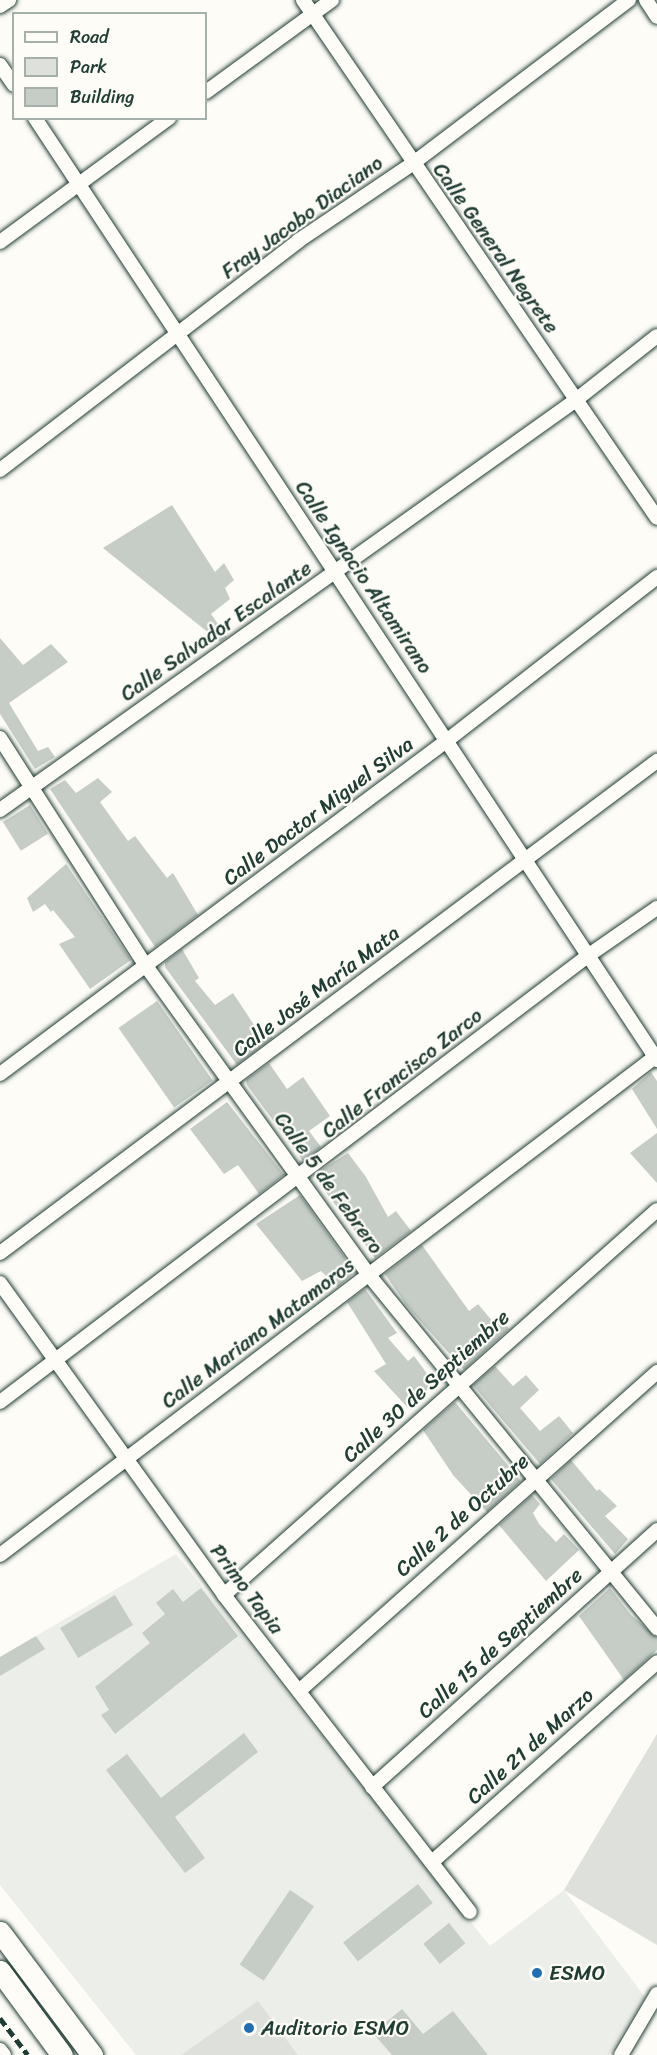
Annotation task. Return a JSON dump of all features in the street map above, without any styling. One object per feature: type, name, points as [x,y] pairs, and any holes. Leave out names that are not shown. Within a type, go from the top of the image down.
[{"type":"main road","points":[[0,1932],[92,2055]]},
{"type":"main road","points":[[0,1971],[62,2055]]},
{"type":"street","points":[[0,6],[9,0]]},
{"type":"street","name":"Calle General Negrete","points":[[303,0],[412,164],[657,518]]},
{"type":"street","points":[[207,91],[332,0]]},
{"type":"street","name":"Fray Jacobo Diaciano","points":[[0,470],[180,335],[298,241],[412,164],[629,0]]},
{"type":"street","points":[[646,0],[657,17]]},
{"type":"street","points":[[0,65],[12,83]]},
{"type":"street","name":"Calle Ignacio Altamirano","points":[[36,120],[180,335],[334,573],[449,740],[525,862],[656,1058]]},
{"type":"street","points":[[0,242],[166,120]]},
{"type":"street","name":"Calle Salvador Escalante","points":[[0,810],[576,400],[657,336]]},
{"type":"street","name":"Calle Doctor Miguel Silva","points":[[0,1074],[449,740],[657,577]]},
{"type":"street","name":"Calle 5 de Febrero","points":[[0,738],[33,786],[146,966],[369,1275],[657,1628]]},
{"type":"street","name":"Calle José María Mata","points":[[0,1253],[657,761]]},
{"type":"street","name":"Calle Francisco Zarco","points":[[0,1402],[300,1178],[589,955],[657,908]]},
{"type":"street","name":"Calle Mariano Matamoros","points":[[0,1555],[656,1058]]},
{"type":"street","name":"Calle 30 de Septiembre","points":[[224,1594],[657,1210]]},
{"type":"street","name":"Primo Tapia","points":[[0,1283],[224,1594],[470,1911]]},
{"type":"street","name":"Calle 2 de Octubre","points":[[298,1691],[534,1478],[657,1372]]},
{"type":"street","name":"Calle 15 de Septiembre","points":[[372,1787],[657,1530]]},
{"type":"street","name":"Calle 21 de Marzo","points":[[432,1862],[657,1662]]},
{"type":"street","points":[[621,2055],[657,1994]]},
{"type":"street","points":[[0,2050],[4,2055]]},
{"type":"shaded area","points":[[176,1554],[490,1946],[564,1890],[645,1997],[609,2055],[298,2055],[258,2002],[181,2055],[136,2055],[0,1885],[0,1657]]},
{"type":"green space","points":[[657,1734],[657,1945],[564,1890]]},
{"type":"green space","name":"Auditorio ESMO","points":[[258,2001],[298,2055],[181,2055]]},
{"type":"building","points":[[172,505],[215,572],[224,563],[234,580],[225,588],[230,599],[211,614],[227,637],[220,642],[103,548]]},
{"type":"building","points":[[0,638],[23,665],[51,644],[68,662],[9,703],[38,751],[48,747],[55,757],[35,769],[0,714]]},
{"type":"building","points":[[98,778],[112,792],[100,802],[128,841],[135,836],[167,878],[173,873],[198,915],[155,947],[50,789],[65,780],[76,793]]},
{"type":"building","points":[[30,805],[48,834],[21,851],[3,822]]},
{"type":"building","points":[[66,864],[131,960],[90,989],[59,944],[75,937],[53,910],[51,912],[45,904],[33,912],[27,898]]},
{"type":"building","points":[[182,949],[199,978],[195,981],[215,1005],[233,993],[256,1028],[261,1024],[273,1038],[237,1065],[165,967],[165,962]]},
{"type":"building","points":[[157,1001],[213,1080],[174,1107],[118,1028]]},
{"type":"building","points":[[269,1063],[287,1089],[303,1077],[330,1116],[309,1131],[321,1147],[303,1161],[247,1085],[246,1080]]},
{"type":"building","points":[[651,1072],[657,1081],[657,1129],[632,1089]]},
{"type":"building","points":[[227,1102],[284,1175],[259,1194],[238,1165],[224,1174],[190,1129]]},
{"type":"building","points":[[657,1133],[657,1183],[630,1153]]},
{"type":"building","points":[[348,1153],[366,1177],[388,1217],[396,1211],[411,1231],[375,1258],[313,1175]]},
{"type":"building","points":[[300,1195],[355,1272],[338,1287],[321,1271],[302,1281],[256,1224]]},
{"type":"building","points":[[422,1245],[469,1311],[478,1304],[494,1323],[500,1316],[509,1329],[464,1370],[407,1306],[385,1274]]},
{"type":"building","points":[[365,1289],[397,1333],[388,1338],[408,1361],[414,1356],[434,1383],[408,1408],[374,1371],[386,1364],[347,1302]]},
{"type":"building","points":[[495,1366],[513,1386],[526,1375],[539,1390],[520,1408],[540,1431],[559,1416],[573,1433],[540,1464],[473,1385]]},
{"type":"building","points":[[455,1402],[521,1481],[487,1512],[453,1475],[423,1430]]},
{"type":"building","points":[[571,1460],[597,1491],[599,1489],[617,1506],[605,1516],[628,1539],[615,1554],[551,1479]]},
{"type":"building","points":[[532,1495],[540,1504],[533,1513],[539,1524],[556,1542],[564,1534],[579,1550],[546,1581],[499,1525]]},
{"type":"building","points":[[201,1588],[238,1636],[115,1734],[101,1715],[109,1710],[95,1687],[150,1643],[142,1633],[165,1614],[156,1603],[173,1589],[183,1602]]},
{"type":"building","points":[[610,1588],[631,1615],[657,1637],[657,1650],[624,1680],[579,1616]]},
{"type":"building","points":[[115,1595],[133,1625],[78,1658],[60,1628]]},
{"type":"building","points":[[36,1636],[45,1649],[0,1676],[0,1657]]},
{"type":"building","points":[[244,1733],[258,1752],[175,1817],[205,1858],[185,1873],[106,1770],[127,1754],[161,1798]]},
{"type":"building","points":[[418,1884],[433,1903],[358,1961],[343,1942]]},
{"type":"building","points":[[290,1890],[314,1906],[264,1981],[240,1965]]},
{"type":"building","points":[[449,1923],[465,1943],[440,1964],[423,1944]]},
{"type":"building","points":[[402,2009],[423,2034],[453,2011],[488,2055],[392,2055],[373,2033]]},
{"type":"railway","points":[[0,2018],[28,2055]]},
{"type":"place","name":"ESMO","points":[[537,1973]]},
{"type":"place","name":"Auditorio ESMO","points":[[249,2028]]}]
